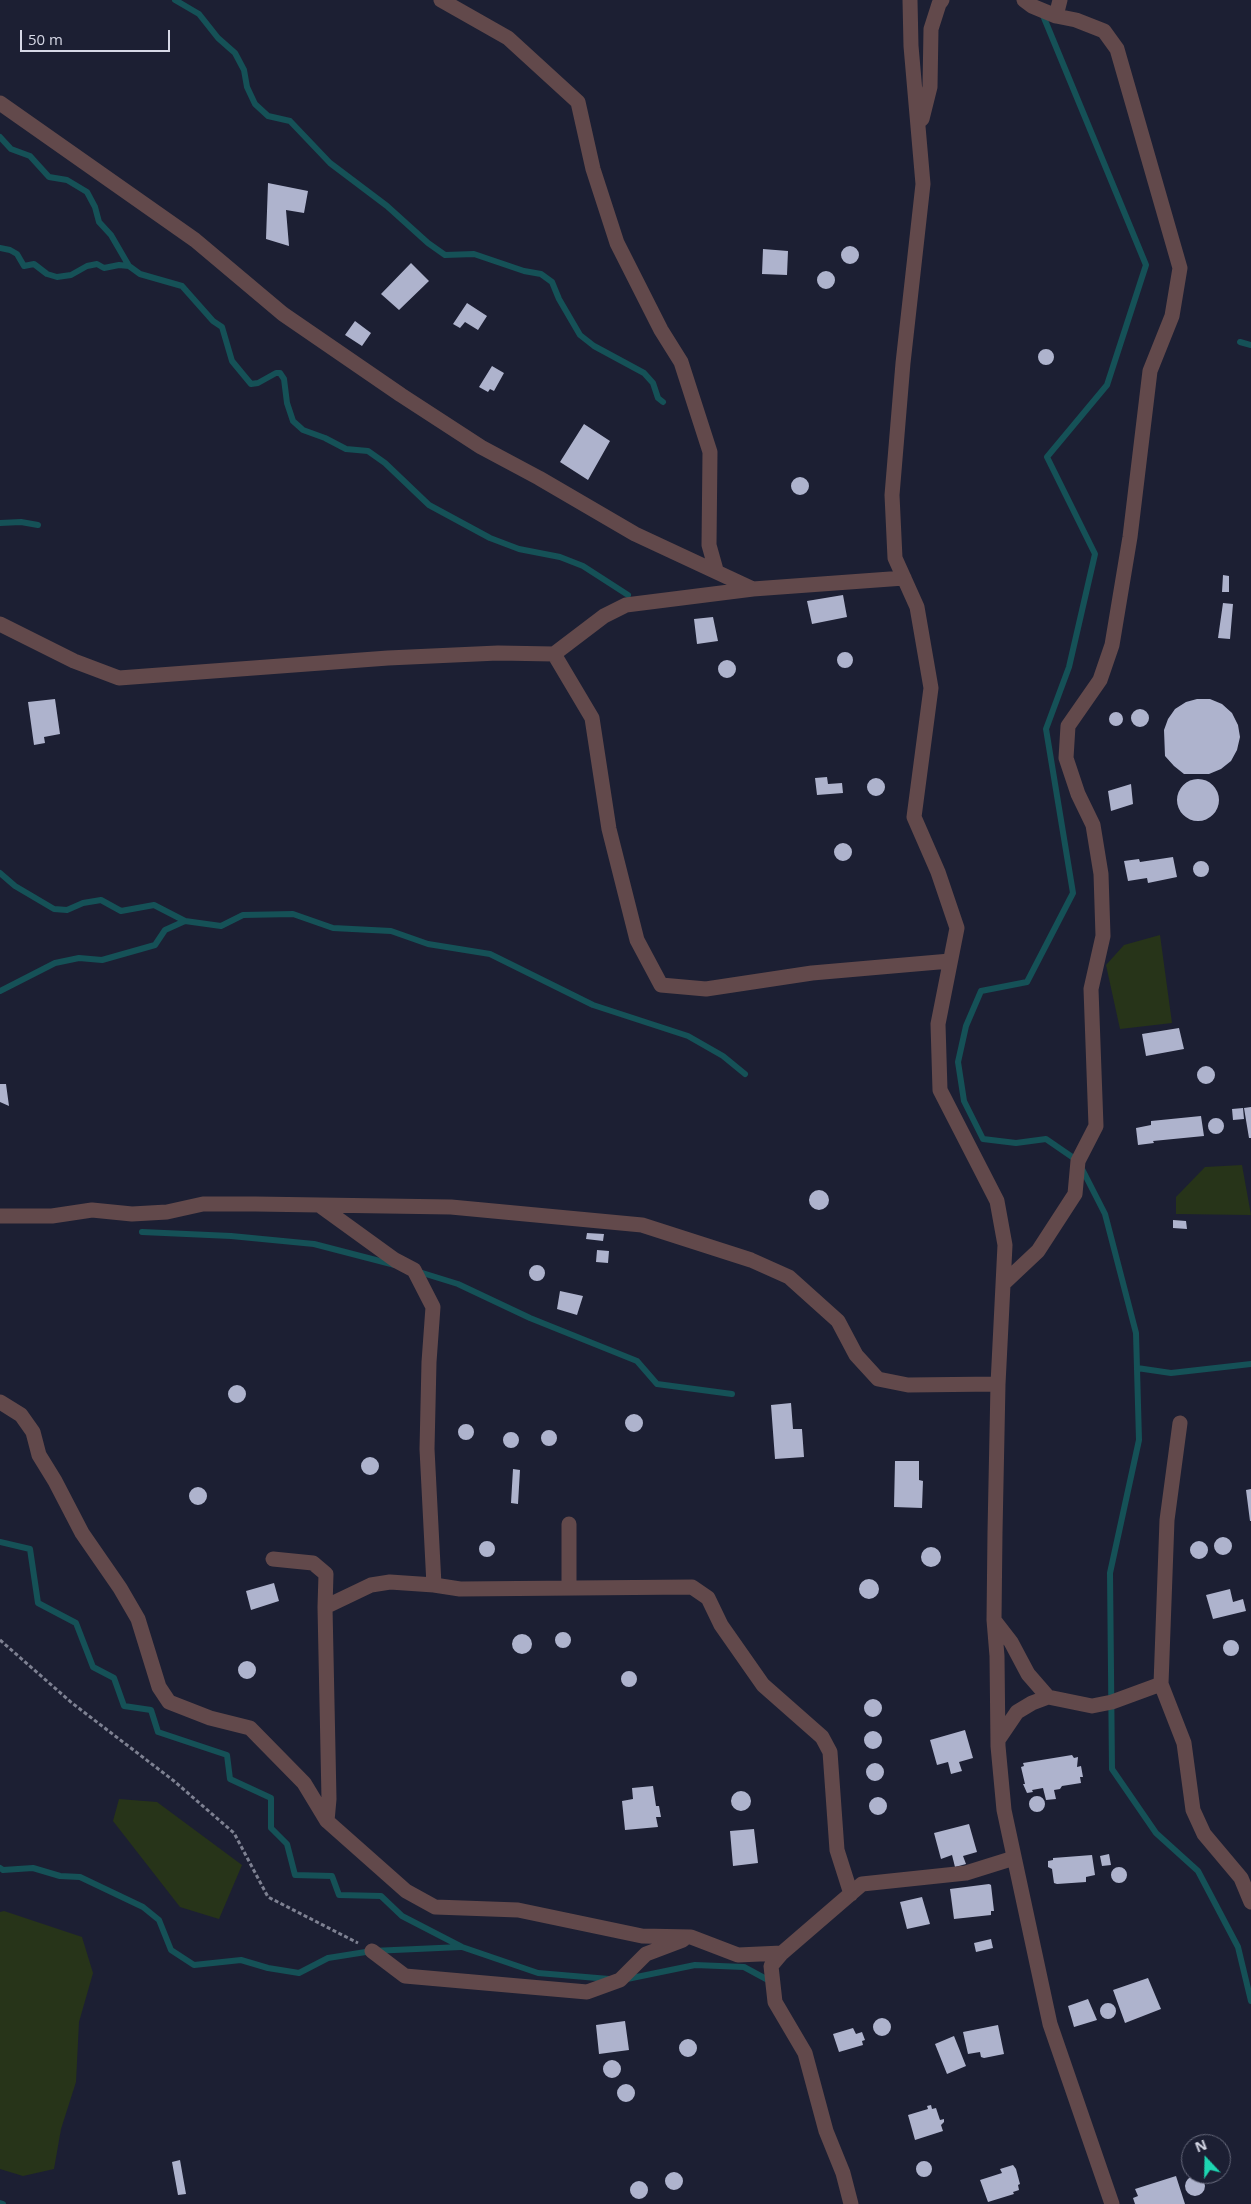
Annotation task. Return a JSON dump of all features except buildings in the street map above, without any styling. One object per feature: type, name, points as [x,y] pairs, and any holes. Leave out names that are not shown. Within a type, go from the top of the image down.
[{"type":"street","points":[[441,0],[508,38],[578,102],[594,169],[617,243],[661,330],[681,362],[710,452],[709,544],[716,570]]},
{"type":"street","points":[[910,0],[910,46],[923,184],[903,363],[892,495],[895,558],[917,607],[931,688],[914,817],[938,872],[957,928],[938,1024],[940,1090],[997,1201],[1005,1245],[998,1384],[994,1620],[997,1656],[998,1740],[1004,1810],[1050,2024],[1112,2204]]},
{"type":"street","points":[[919,130],[930,87],[931,29],[942,0]]},
{"type":"street","points":[[1004,1283],[1038,1251],[1075,1194],[1078,1161],[1096,1126],[1091,989],[1103,936],[1101,874],[1093,825],[1078,794],[1066,758],[1068,726],[1100,680],[1112,645],[1130,537],[1150,371],[1172,316],[1180,268],[1117,49],[1104,31],[1076,20],[1056,16],[1032,6],[1024,0]]},
{"type":"street","points":[[1056,16],[1060,0]]},
{"type":"street","points":[[0,103],[195,240],[283,314],[480,447],[539,478],[635,534],[754,589]]},
{"type":"street","points":[[0,624],[74,661],[119,678],[388,658],[498,653],[554,654],[604,616],[626,605],[754,589],[904,578]]},
{"type":"street","points":[[554,654],[592,718],[609,829],[637,940],[661,985],[706,989],[812,973],[950,961]]},
{"type":"street","points":[[0,1216],[52,1216],[92,1210],[132,1214],[167,1212],[203,1204],[319,1205],[452,1207],[642,1225],[751,1260],[789,1277],[838,1321],[856,1355],[878,1379],[908,1385],[998,1384]]},
{"type":"street","points":[[319,1205],[395,1260],[414,1270],[433,1307],[429,1362],[427,1449],[434,1585]]},
{"type":"street","points":[[0,1402],[20,1415],[32,1432],[39,1455],[56,1481],[82,1533],[120,1588],[138,1620],[159,1687],[170,1702],[210,1718],[250,1728],[304,1783],[327,1820],[406,1891],[435,1907],[518,1910],[642,1936],[691,1936],[738,1955],[782,1953]]},
{"type":"street","points":[[1180,1423],[1167,1520],[1161,1684],[1184,1743],[1193,1810],[1204,1834],[1241,1878],[1251,1902]]},
{"type":"street","points":[[569,1524],[569,1588]]},
{"type":"street","points":[[273,1559],[313,1563],[326,1574],[329,1799],[327,1820]]},
{"type":"street","points":[[325,1607],[371,1585],[390,1582],[460,1589],[692,1587],[708,1598],[721,1625],[763,1685],[822,1737],[830,1752],[837,1850],[851,1894]]},
{"type":"street","points":[[994,1620],[1011,1642],[1028,1674],[1048,1697]]},
{"type":"street","points":[[998,1740],[1016,1712],[1048,1697],[1092,1706],[1112,1702],[1161,1684]]},
{"type":"street","points":[[851,2204],[843,2173],[826,2130],[805,2052],[775,2002],[771,1966],[782,1953],[862,1884],[966,1873],[1014,1858]]},
{"type":"street","points":[[372,1950],[404,1976],[587,1992],[620,1980],[646,1954],[691,1936]]},
{"type":"path","points":[[0,1640],[72,1703],[174,1781],[234,1833],[268,1897],[372,1950]]},
{"type":"green space","points":[[1160,935],[1172,1023],[1120,1029],[1106,965],[1124,945]]},
{"type":"green space","points":[[1242,1165],[1251,1215],[1176,1214],[1176,1197],[1205,1167]]},
{"type":"green space","points":[[119,1799],[157,1802],[242,1865],[219,1919],[180,1907],[113,1821]]},
{"type":"green space","points":[[4,1911],[82,1937],[93,1973],[79,2022],[76,2082],[61,2129],[54,2169],[23,2176],[0,2169],[0,1912]]},
{"type":"waterway","points":[[175,0],[199,14],[218,38],[235,53],[244,70],[247,87],[255,104],[268,116],[290,121],[330,163],[387,206],[428,243],[445,255],[474,254],[524,271],[541,274],[552,282],[559,299],[580,335],[594,346],[644,373],[653,383],[658,398],[663,402]]},
{"type":"waterway","points":[[1042,13],[1146,265],[1107,385],[1047,457],[1095,554],[1069,667],[1046,729],[1073,893],[1027,982],[981,991],[966,1026],[958,1062],[964,1101],[983,1139],[1016,1143],[1046,1139],[1078,1161],[1105,1214],[1136,1333],[1139,1440],[1110,1573],[1112,1769],[1156,1833],[1198,1871],[1238,1947],[1251,2001]]},
{"type":"waterway","points":[[0,137],[11,149],[30,156],[49,177],[67,180],[87,192],[95,207],[99,222],[111,235],[129,266]]},
{"type":"waterway","points":[[0,248],[17,254],[24,266],[34,264],[47,274],[57,277],[71,275],[87,266],[97,264],[104,268],[119,265],[129,266],[140,274],[182,286],[213,321],[222,327],[232,361],[251,384],[258,383],[276,373],[280,373],[284,379],[287,403],[293,421],[303,430],[325,438],[346,449],[368,451],[385,463],[429,505],[490,538],[519,549],[560,557],[583,566],[628,595]]},
{"type":"waterway","points":[[1240,342],[1251,345]]},
{"type":"waterway","points":[[0,523],[21,522],[38,525]]},
{"type":"waterway","points":[[0,873],[15,886],[54,909],[67,910],[83,903],[101,900],[121,911],[154,905],[185,921]]},
{"type":"waterway","points":[[0,991],[55,963],[79,958],[102,960],[155,945],[165,930],[185,921],[221,926],[243,915],[293,914],[333,928],[391,931],[428,944],[490,954],[593,1005],[688,1036],[723,1056],[745,1074]]},
{"type":"waterway","points":[[142,1232],[231,1236],[314,1244],[395,1265]]},
{"type":"waterway","points":[[416,1271],[458,1284],[530,1318],[637,1361],[657,1384],[732,1394]]},
{"type":"waterway","points":[[1137,1368],[1171,1373],[1251,1364]]},
{"type":"waterway","points":[[0,1542],[30,1549],[38,1603],[76,1623],[93,1667],[114,1678],[124,1706],[151,1710],[158,1732],[227,1755],[230,1779],[271,1798],[271,1828],[287,1844],[295,1875],[332,1876],[339,1895],[381,1896],[402,1916],[462,1947],[538,1973],[609,1979]]},
{"type":"waterway","points":[[0,1868],[3,1870],[33,1868],[60,1876],[80,1877],[143,1907],[159,1920],[171,1950],[194,1965],[241,1960],[268,1968],[299,1973],[328,1958],[372,1951],[461,1947]]},
{"type":"waterway","points":[[627,1979],[695,1965],[744,1967],[768,1980]]}]
